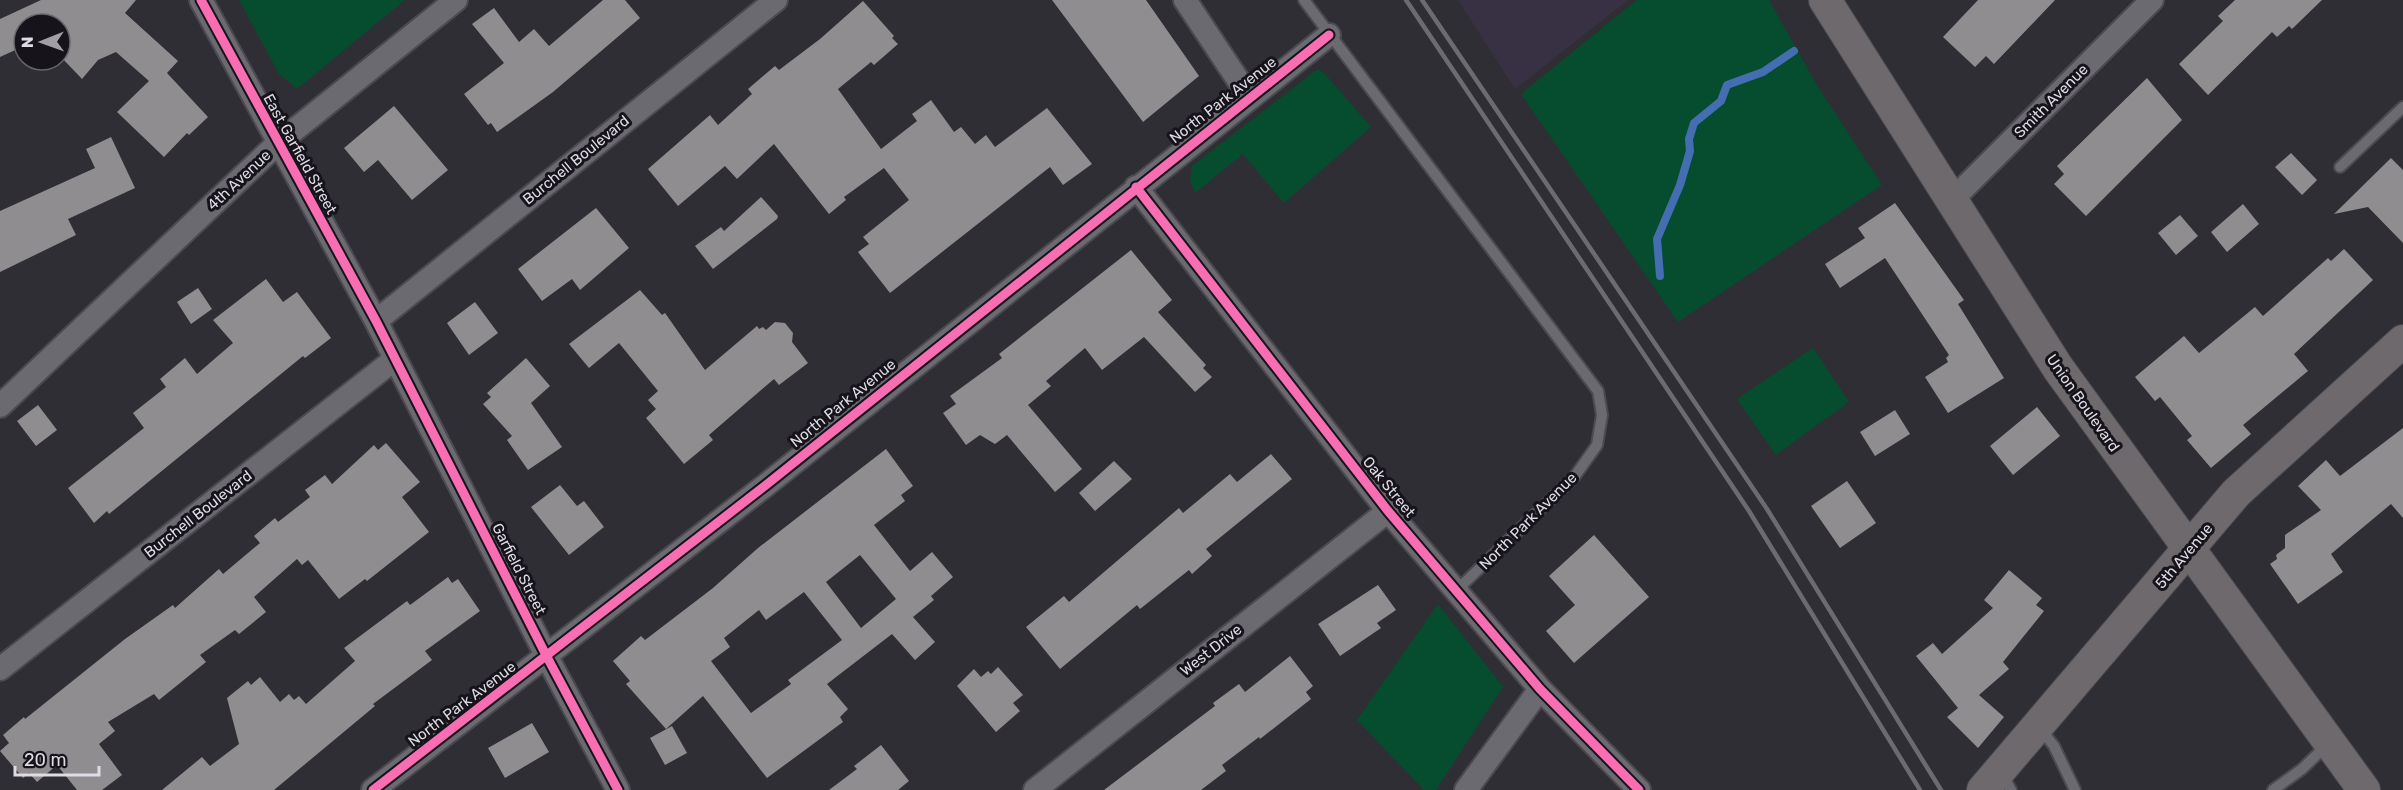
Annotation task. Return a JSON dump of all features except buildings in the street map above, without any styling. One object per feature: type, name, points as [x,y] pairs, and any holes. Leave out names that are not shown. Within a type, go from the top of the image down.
[{"type":"main road","name":"Union Boulevard","points":[[1825,0],[1950,202],[2058,368],[2364,790]]},
{"type":"main road","name":"5th Avenue","points":[[1998,784],[2039,727],[2236,493],[2401,346]]},
{"type":"street","name":"East Garfield Street","points":[[201,0],[395,359]]},
{"type":"street","name":"4th Avenue","points":[[0,406],[277,144],[456,0]]},
{"type":"street","name":"Burchell Boulevard","points":[[375,321],[776,0]]},
{"type":"street","points":[[1185,0],[1250,98]]},
{"type":"street","name":"Smith Avenue","points":[[1950,202],[2152,0]]},
{"type":"street","name":"North Park Avenue","points":[[373,790],[547,657],[1136,186],[1329,35]]},
{"type":"street","name":"Oak Street","points":[[1136,186],[1388,511],[1540,689],[1639,790]]},
{"type":"street","name":"Burchell Boulevard","points":[[0,669],[395,359]]},
{"type":"street","name":"Garfield Street","points":[[395,359],[547,657],[618,790]]},
{"type":"street","name":"West Drive","points":[[1035,790],[1388,511]]},
{"type":"street","points":[[1466,790],[1540,689]]},
{"type":"lane","name":"North Park Avenue","points":[[1304,0],[1598,391],[1602,415],[1597,445],[1575,476],[1456,591]]},
{"type":"lane","points":[[2340,167],[2403,107]]},
{"type":"lane","points":[[2039,727],[2054,746],[2075,790]]},
{"type":"lane","points":[[2273,790],[2302,769],[2330,742]]},
{"type":"shaded area","points":[[1458,0],[1628,0],[1515,89]]},
{"type":"green space","points":[[239,0],[405,0],[297,89],[279,74]]},
{"type":"green space","points":[[1637,0],[1769,0],[1818,87],[1882,185],[1678,322],[1521,94]]},
{"type":"green space","points":[[1318,69],[1371,127],[1284,203],[1243,154],[1195,193],[1190,180],[1192,166]]},
{"type":"green space","points":[[1813,348],[1849,402],[1776,455],[1737,399]]},
{"type":"green space","points":[[1438,604],[1503,687],[1436,790],[1424,790],[1357,720]]},
{"type":"waterway","points":[[1660,276],[1657,239],[1680,185],[1690,151],[1689,139],[1694,123],[1721,101],[1727,85],[1763,72],[1794,51]]},
{"type":"railway","points":[[1406,0],[1749,511],[1920,790]]},
{"type":"railway","points":[[1422,0],[1767,509],[1941,790]]},
{"type":"cycle path","points":[[201,0],[376,321],[547,657],[618,790]]},
{"type":"cycle path","points":[[373,790],[766,485],[1329,35]]},
{"type":"cycle path","points":[[1136,187],[1388,511],[1540,689],[1639,790]]}]
